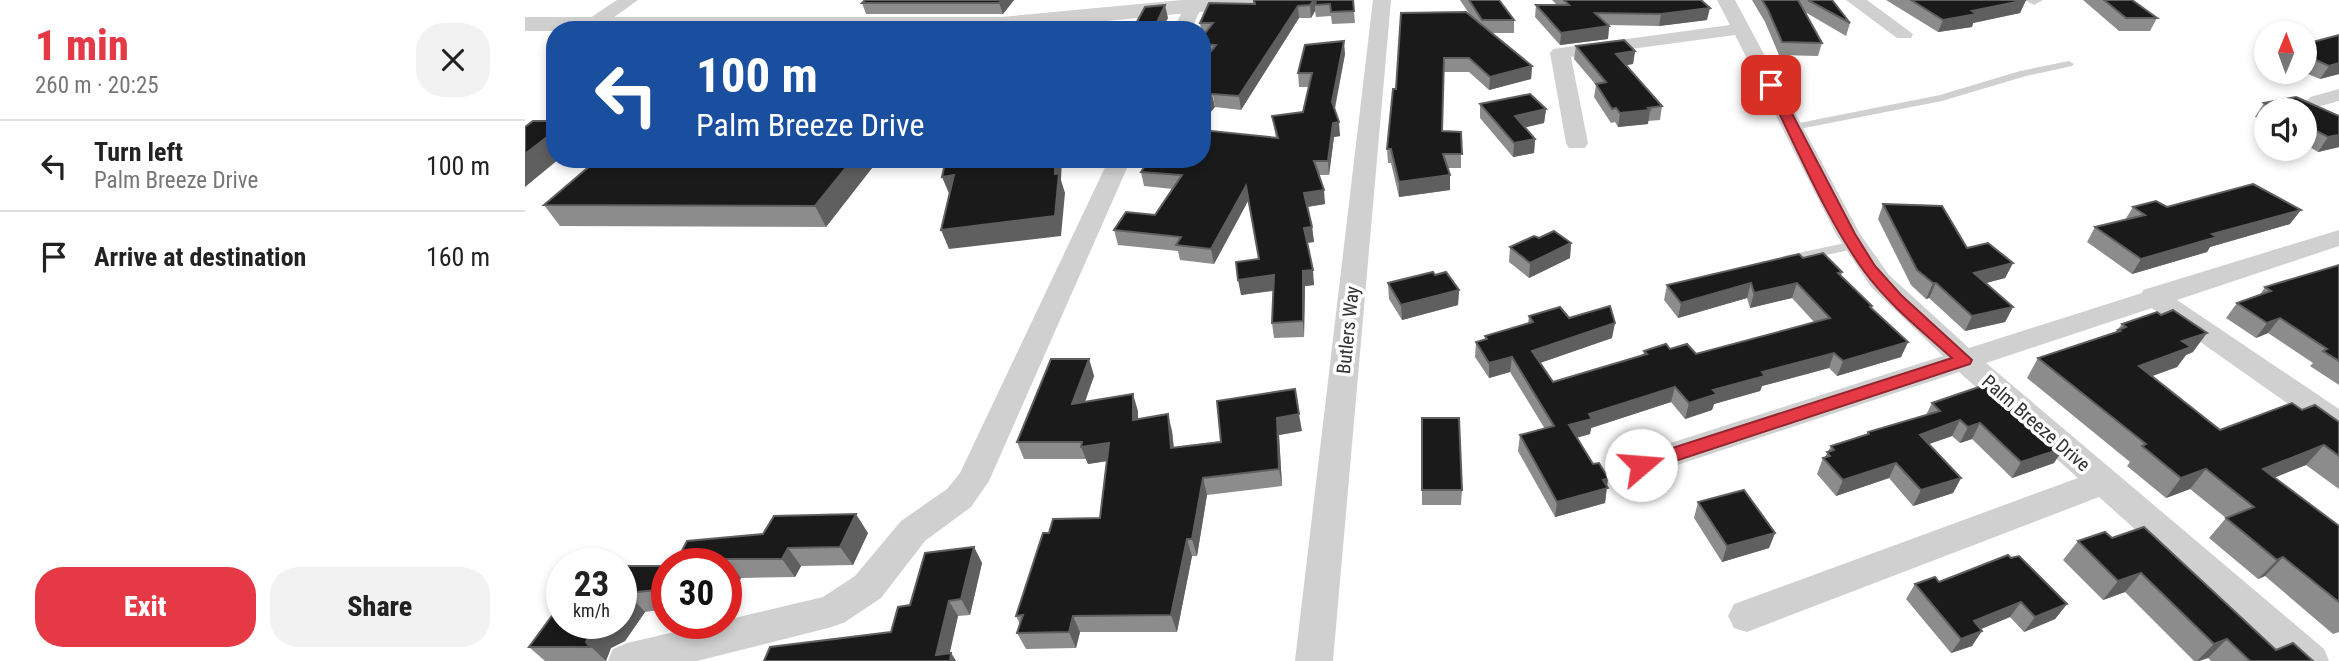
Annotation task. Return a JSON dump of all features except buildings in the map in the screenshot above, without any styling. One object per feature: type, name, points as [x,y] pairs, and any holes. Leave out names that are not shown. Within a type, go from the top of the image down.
[{"type":"street","points":[[598,21],[629,0]]},
{"type":"street","points":[[1030,21],[1251,0]]},
{"type":"street","name":"Butlers Way","points":[[1314,661],[1382,0]]},
{"type":"street","name":"Palm Breeze Drive","points":[[1725,0],[1870,269],[1896,298],[1964,360],[2311,661]]},
{"type":"street","points":[[1856,0],[1904,34]]},
{"type":"street","points":[[1189,21],[1204,3]]},
{"type":"street","points":[[525,24],[546,24]]},
{"type":"street","points":[[1577,143],[1560,53],[1741,29]]},
{"type":"street","points":[[2317,101],[2339,95]]},
{"type":"street","points":[[627,661],[809,619],[832,611],[868,587],[919,525],[965,492],[973,481],[1116,168]]},
{"type":"street","points":[[1641,465],[2153,296],[2334,244]]},
{"type":"street","points":[[2153,296],[2339,424]]},
{"type":"street","points":[[1747,616],[2104,482]]},
{"type":"lane","points":[[1794,127],[1942,98],[2024,73],[2069,64]]},
{"type":"lane","points":[[1765,265],[1855,245]]},
{"type":"route","points":[[1641,465],[1964,360],[1896,298],[1870,269],[1848,234],[1771,85]]}]
